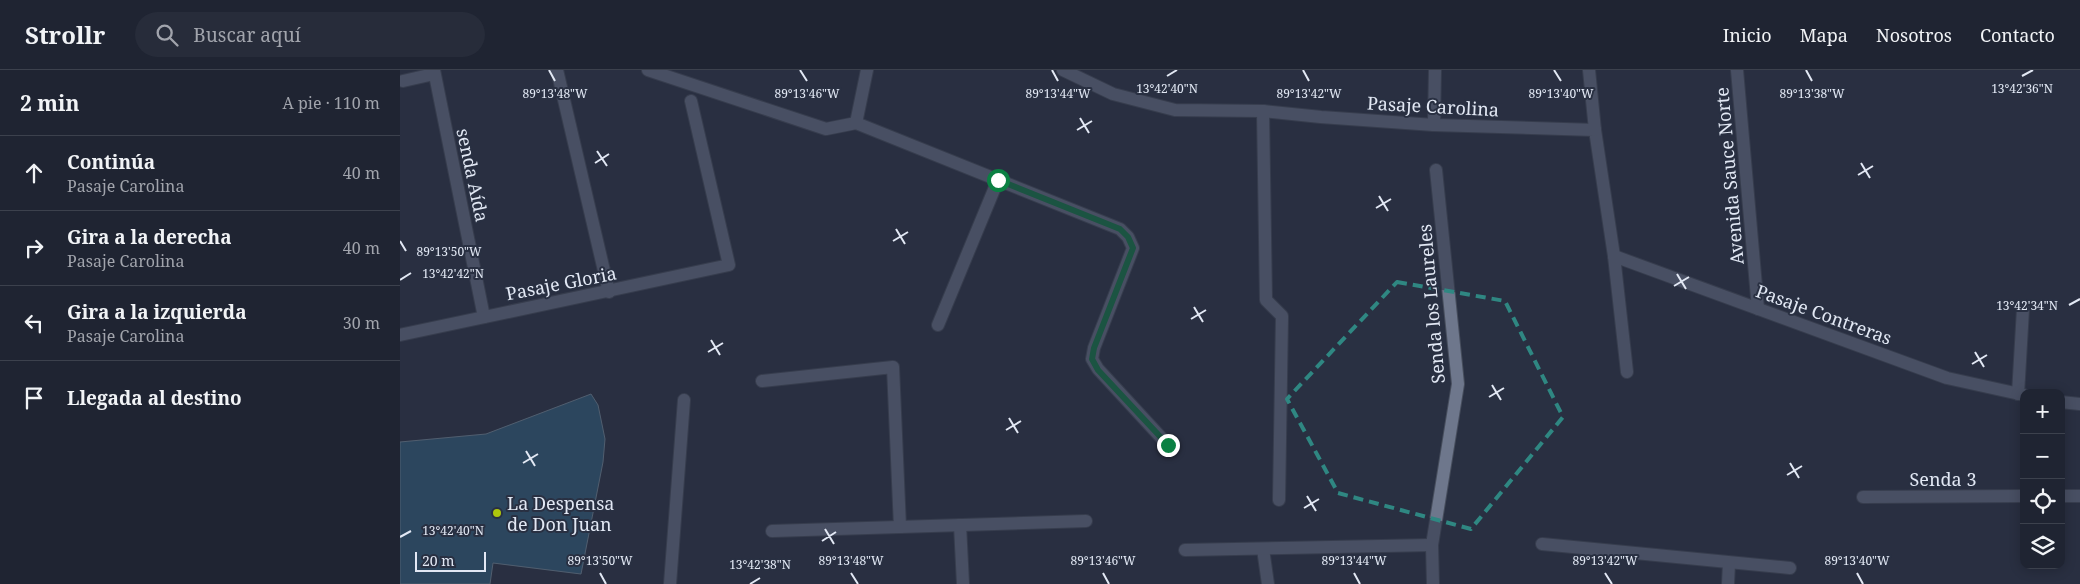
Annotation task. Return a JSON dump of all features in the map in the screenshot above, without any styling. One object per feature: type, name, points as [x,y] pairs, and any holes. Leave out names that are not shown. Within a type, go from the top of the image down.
[{"type":"street","points":[[557,70],[609,292]]},
{"type":"street","points":[[648,70],[826,129],[856,123],[1120,229],[1128,237],[1133,248],[1094,348],[1092,359],[1098,370],[1168,445]]},
{"type":"street","points":[[856,123],[867,70]]},
{"type":"street","name":"Pasaje Carolina","points":[[1063,70],[1113,94],[1175,110],[1263,110],[1321,117],[1434,124],[1595,130]]},
{"type":"street","points":[[1434,124],[1435,70]]},
{"type":"street","points":[[1589,70],[1595,130],[1614,256],[1627,372]]},
{"type":"street","name":"Avenida Sauce Norte","points":[[1736,70],[1758,309]]},
{"type":"street","points":[[402,81],[434,72]]},
{"type":"street","name":"senda Aída","points":[[434,72],[484,317]]},
{"type":"street","name":"Pasaje Gloria","points":[[400,335],[729,265],[691,101]]},
{"type":"street","points":[[1263,110],[1266,300],[1282,316],[1279,500]]},
{"type":"street","name":"Senda los Laureles","points":[[1433,584],[1432,545],[1458,384],[1436,170]]},
{"type":"street","points":[[938,325],[998,180]]},
{"type":"street","name":"Pasaje Contreras","points":[[1614,256],[1947,378],[2020,395]]},
{"type":"street","points":[[2021,389],[2023,309]]},
{"type":"street","points":[[762,381],[893,367],[900,526]]},
{"type":"street","points":[[670,584],[684,400]]},
{"type":"street","points":[[2065,402],[2080,404]]},
{"type":"street","name":"Senda 3","points":[[1862,497],[2020,496]]},
{"type":"street","points":[[2065,496],[2080,496]]},
{"type":"street","points":[[772,531],[1086,520]]},
{"type":"street","points":[[960,525],[963,584]]},
{"type":"street","points":[[1542,544],[1790,568]]},
{"type":"street","points":[[1185,550],[1432,545]]},
{"type":"street","points":[[1264,549],[1268,584]]},
{"type":"street","points":[[1728,584],[1729,562]]},
{"type":"highlighted area","points":[[1397,282],[1505,301],[1563,417],[1471,529],[1338,493],[1287,399]]},
{"type":"building","name":"La Despensa de Don Juan","points":[[591,394],[598,405],[605,439],[603,462],[581,574],[493,563],[490,584],[400,584],[400,442],[486,434]]},
{"type":"place","name":"La Despensa de Don Juan","points":[[497,513]]},
{"type":"route","points":[[998,180],[1120,229],[1128,237],[1133,248],[1094,348],[1092,359],[1098,370],[1168,445]]}]
